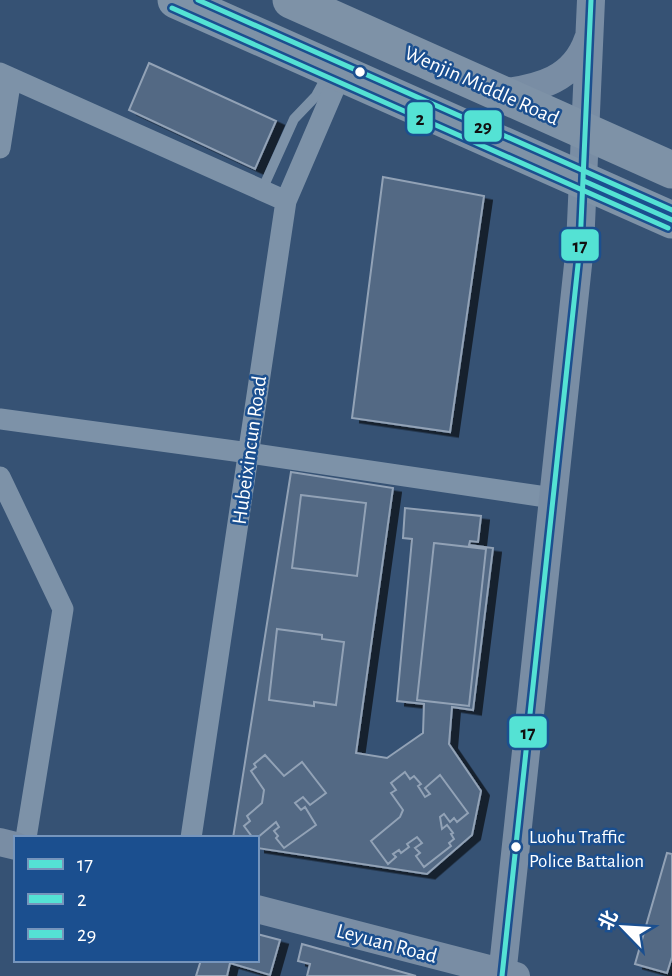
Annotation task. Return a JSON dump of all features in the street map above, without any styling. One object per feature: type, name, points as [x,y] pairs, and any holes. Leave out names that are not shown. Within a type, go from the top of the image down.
[{"type":"highway","points":[[176,0],[672,220]]},
{"type":"highway","name":"Wenjin Middle Road","points":[[291,0],[672,170]]},
{"type":"street","points":[[507,975],[580,246],[591,0]]},
{"type":"street","points":[[501,93],[534,89],[563,74],[582,54],[589,37]]},
{"type":"street","name":"Hubeixincun Road","points":[[191,836],[286,201],[336,71]]},
{"type":"street","points":[[0,148],[5,76],[286,201]]},
{"type":"street","points":[[0,419],[553,498]]},
{"type":"street","points":[[0,477],[63,609],[26,836]]},
{"type":"street","name":"Leyuan Road","points":[[259,910],[507,975]]},
{"type":"lane","points":[[262,190],[294,119],[336,71]]},
{"type":"building","points":[[149,63],[276,121],[255,169],[129,110]]},
{"type":"building","points":[[383,177],[484,196],[450,432],[352,418]]},
{"type":"building","points":[[291,472],[393,488],[356,753],[387,758],[423,733],[424,704],[397,701],[412,539],[403,538],[405,508],[481,516],[478,542],[470,541],[469,545],[493,548],[473,710],[452,707],[449,744],[481,791],[472,835],[427,874],[259,848],[259,836],[233,836]]},
{"type":"building","points":[[301,495],[366,503],[357,576],[292,568]]},
{"type":"building","points":[[434,543],[486,549],[469,706],[417,700]]},
{"type":"building","points":[[277,629],[322,635],[322,639],[344,642],[336,705],[314,702],[314,706],[269,700]]},
{"type":"building","points":[[265,755],[284,776],[302,762],[326,793],[310,805],[303,797],[295,803],[301,810],[305,807],[316,825],[284,848],[276,838],[278,836],[274,831],[279,827],[276,822],[259,836],[252,836],[244,826],[250,821],[247,816],[262,803],[264,790],[251,771],[256,767],[254,764]]},
{"type":"building","points":[[405,772],[410,779],[414,776],[421,784],[418,786],[425,797],[430,794],[425,788],[440,775],[468,813],[457,822],[454,818],[450,822],[444,814],[440,817],[442,829],[447,825],[454,839],[449,843],[451,846],[424,867],[416,856],[420,853],[415,848],[422,843],[417,837],[407,844],[409,847],[401,853],[399,850],[393,854],[396,857],[388,864],[371,841],[400,817],[403,810],[391,793],[396,790],[391,783]]},
{"type":"building","points":[[667,853],[672,854],[672,957],[667,973],[635,964]]},
{"type":"building","points":[[259,935],[280,940],[270,975],[230,963],[227,976],[196,976],[200,962],[259,962]]},
{"type":"building","points":[[302,944],[416,976],[307,976],[310,964],[298,961]]},
{"type":"transit line","name":"29","points":[[198,0],[672,210]]},
{"type":"transit line","name":"17","points":[[502,976],[580,246],[591,0]]},
{"type":"transit line","name":"2","points":[[172,8],[668,228]]},
{"type":"transit line","name":"17","points":[[584,181],[672,220]]},
{"type":"place","name":"Luohu Traffic Police Battalion","points":[[516,847]]}]
